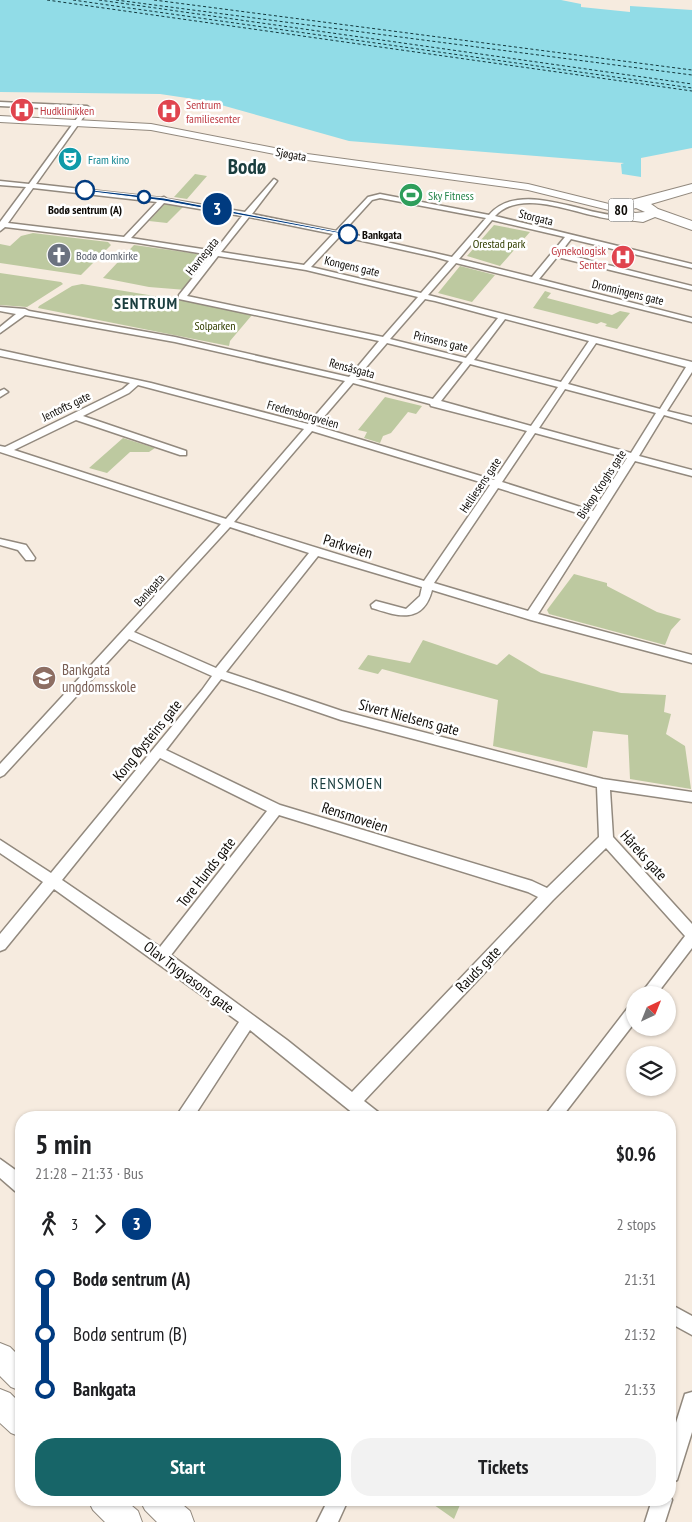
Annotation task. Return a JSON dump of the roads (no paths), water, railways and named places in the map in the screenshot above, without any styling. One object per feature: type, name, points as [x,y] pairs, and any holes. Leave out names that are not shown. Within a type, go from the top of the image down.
[{"type":"highway","name":"80","points":[[636,211],[673,194],[692,188]]},
{"type":"highway","name":"Sjøgata","points":[[636,211],[692,227]]},
{"type":"street","points":[[0,104],[87,108],[62,146],[52,155],[1,226]]},
{"type":"street","name":"Sjøgata","points":[[0,119],[151,126],[300,156],[515,185],[636,211]]},
{"type":"street","name":"Havnegata","points":[[182,297],[274,181]]},
{"type":"street","name":"Dronningens gate","points":[[0,183],[164,199],[340,231],[692,320]]},
{"type":"street","name":"Storgata","points":[[340,231],[373,197],[384,196],[490,217],[692,266]]},
{"type":"street","points":[[126,239],[164,199]]},
{"type":"street","name":"Bankgata","points":[[0,772],[228,523],[490,217],[504,206],[527,201],[547,203],[620,220],[636,211]]},
{"type":"street","points":[[604,217],[636,211]]},
{"type":"street","name":"Kongens gate","points":[[1,226],[126,239],[306,268],[423,295],[692,366]]},
{"type":"street","points":[[306,268],[340,231]]},
{"type":"street","points":[[534,280],[570,236]]},
{"type":"street","points":[[554,254],[692,288]]},
{"type":"street","name":"Prinsens gate","points":[[182,297],[265,312],[384,340],[692,420]]},
{"type":"street","name":"Rensåsgata","points":[[0,309],[26,310],[212,345],[692,473]]},
{"type":"street","points":[[0,331],[26,310]]},
{"type":"street","points":[[434,404],[504,316]]},
{"type":"street","name":"Helliesens gate","points":[[376,605],[409,614],[415,611],[427,592],[426,585],[594,340]]},
{"type":"street","name":"Fredensborgveien","points":[[0,353],[73,366],[310,429],[595,515]]},
{"type":"street","name":"Biskop Kroghs gate","points":[[531,616],[692,366]]},
{"type":"street","name":"Jentofts gate","points":[[3,450],[126,390],[136,382]]},
{"type":"street","points":[[74,416],[92,424],[183,452]]},
{"type":"street","name":"Parkveien","points":[[3,450],[316,552],[531,616],[692,659]]},
{"type":"street","points":[[0,542],[23,547],[28,551],[30,558]]},
{"type":"street","name":"Kong Øysteins gate","points":[[0,945],[158,752],[316,552]]},
{"type":"street","name":"Sivert Nielsens gate","points":[[128,634],[219,674],[341,715],[603,784],[692,797]]},
{"type":"street","name":"Rensmoveien","points":[[158,752],[276,808],[414,853],[532,888],[548,896]]},
{"type":"street","name":"Håreks gate","points":[[603,784],[606,839],[692,935]]},
{"type":"street","name":"Tore Hunds gate","points":[[162,955],[276,808]]},
{"type":"street","name":"Rauds gate","points":[[353,1102],[548,896],[606,839]]},
{"type":"street","name":"Olav Trygvasons gate","points":[[0,846],[162,955],[248,1021],[294,1053],[364,1111]]},
{"type":"street","points":[[654,986],[692,935]]},
{"type":"street","points":[[188,1111],[248,1021]]},
{"type":"street","points":[[556,1111],[626,1022]]},
{"type":"street","points":[[0,1167],[15,1180]]},
{"type":"street","points":[[676,1317],[692,1326]]},
{"type":"street","points":[[0,1358],[15,1372]]},
{"type":"street","points":[[0,1402],[15,1416]]},
{"type":"street","points":[[676,1454],[692,1402]]},
{"type":"street","points":[[110,1506],[127,1522]]},
{"type":"street","points":[[162,1506],[179,1522]]},
{"type":"street","points":[[327,1522],[335,1506]]},
{"type":"street","points":[[655,1522],[660,1506]]},
{"type":"water","points":[[0,0],[561,0],[581,4],[581,7],[630,12],[630,6],[692,10],[692,148],[641,158],[641,177],[622,174],[621,164],[624,163],[349,141],[207,101],[160,94],[0,92]]},
{"type":"place","name":"Hudklinikken","points":[[22,110]]},
{"type":"place","name":"Sentrum familiesenter","points":[[169,111]]},
{"type":"place","name":"Fram kino","points":[[70,159]]},
{"type":"place","name":"Bodø sentrum (A)","points":[[85,190]]},
{"type":"place","name":"Sky Fitness","points":[[411,195]]},
{"type":"place","name":"Bankgata","points":[[348,234]]},
{"type":"place","name":"Bodø domkirke","points":[[59,255]]},
{"type":"place","name":"Gynekologisk Senter","points":[[623,257]]},
{"type":"place","name":"Bankgata ungdomsskole","points":[[44,678]]},
{"type":"district","name":"Bodø","points":[[247,166]]},
{"type":"district","name":"SENTRUM","points":[[146,303]]},
{"type":"district","name":"RENSMOEN","points":[[347,783]]},
{"type":"park label","name":"Orestad park","points":[[499,243]]},
{"type":"park label","name":"Solparken","points":[[215,325]]}]
